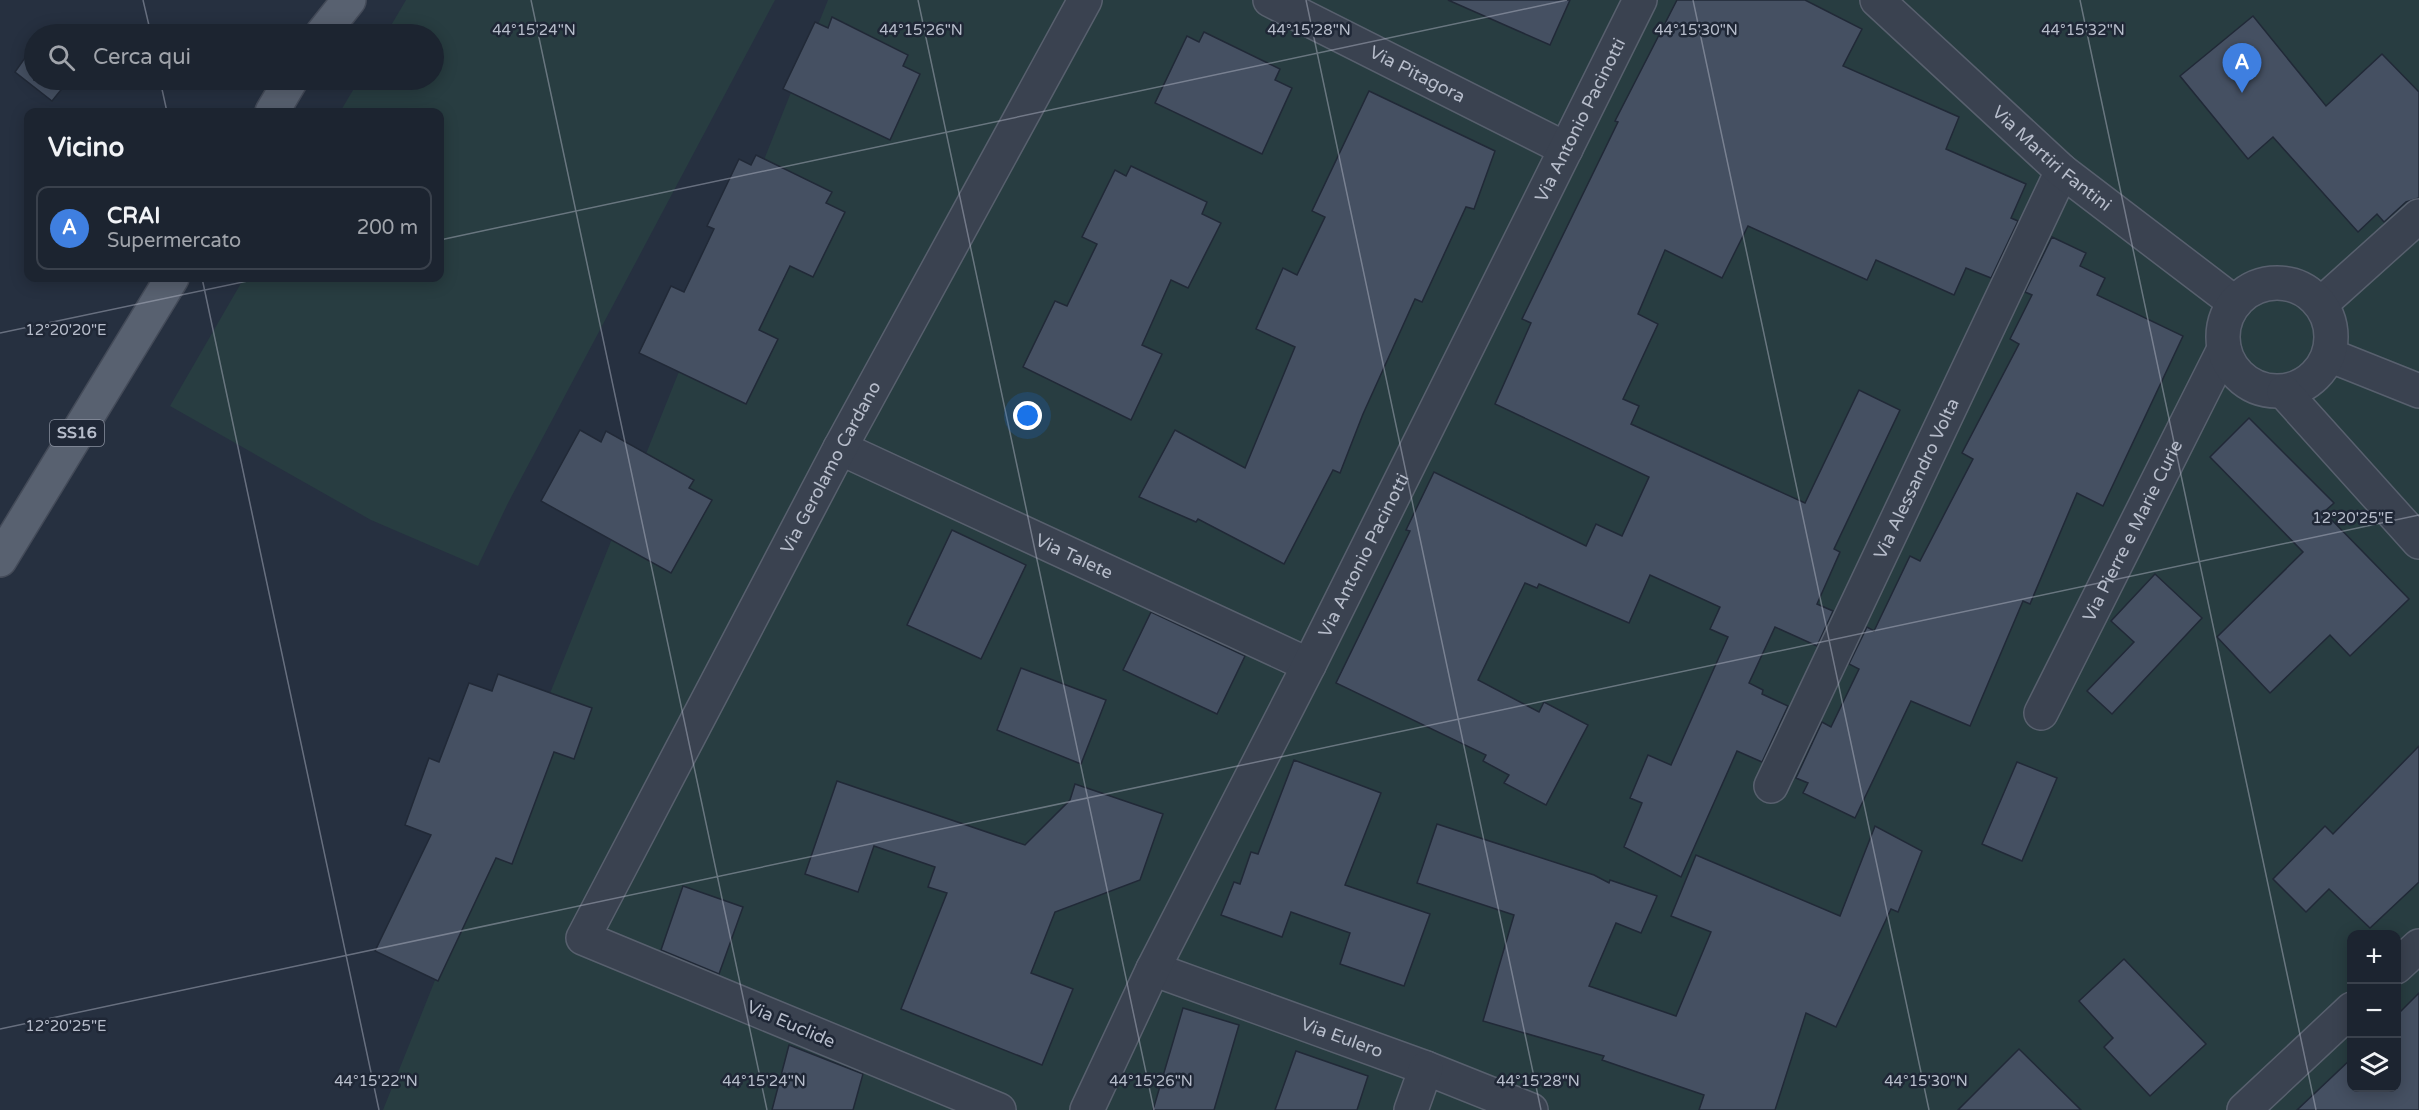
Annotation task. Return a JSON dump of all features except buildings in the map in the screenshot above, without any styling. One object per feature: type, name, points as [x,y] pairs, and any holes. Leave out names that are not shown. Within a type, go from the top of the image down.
[{"type":"main road","points":[[321,24],[332,0]]},
{"type":"main road","points":[[330,24],[349,0]]},
{"type":"main road","points":[[274,108],[285,90]]},
{"type":"main road","name":"SS16","points":[[0,560],[170,282]]},
{"type":"street","name":"Via Gerolamo Cardano","points":[[582,938],[840,448],[1085,0]]},
{"type":"street","name":"Via Pitagora","points":[[1270,0],[1566,149]]},
{"type":"street","name":"Via Antonio Pacinotti","points":[[1087,1110],[1153,969],[1309,665],[1640,0]]},
{"type":"street","name":"Via Martiri Fantini","points":[[1877,0],[2062,171],[2235,303]]},
{"type":"street","name":"Via Alessandro Volta","points":[[1771,786],[2062,171]]},
{"type":"street","points":[[2321,304],[2419,216]]},
{"type":"street","points":[[2269,283],[2296,286],[2321,304],[2331,328],[2329,355],[2314,378],[2284,392],[2255,387],[2233,369],[2224,349],[2225,324],[2235,303],[2248,291],[2269,283]]},
{"type":"street","name":"Via Pierre e Marie Curie","points":[[2041,713],[2224,349]]},
{"type":"street","points":[[2329,355],[2419,392]]},
{"type":"street","points":[[2284,392],[2419,542]]},
{"type":"street","name":"Via Talete","points":[[840,448],[1309,665]]},
{"type":"street","name":"Via Euclide","points":[[582,938],[999,1110]]},
{"type":"street","points":[[2401,963],[2419,946]]},
{"type":"street","name":"Via Eulero","points":[[1153,969],[1426,1068],[1532,1110]]},
{"type":"street","points":[[2244,1110],[2347,1014]]},
{"type":"street","points":[[1411,1110],[1426,1068]]},
{"type":"green space","points":[[406,0],[775,0],[507,505],[478,566],[371,520],[170,406],[242,282],[444,282],[444,108],[342,108],[353,90],[444,90],[444,24],[392,24]]},
{"type":"green space","points":[[828,0],[2419,0],[2419,1110],[383,1110]]},
{"type":"place","name":"CRAI","points":[[2242,93]]}]
